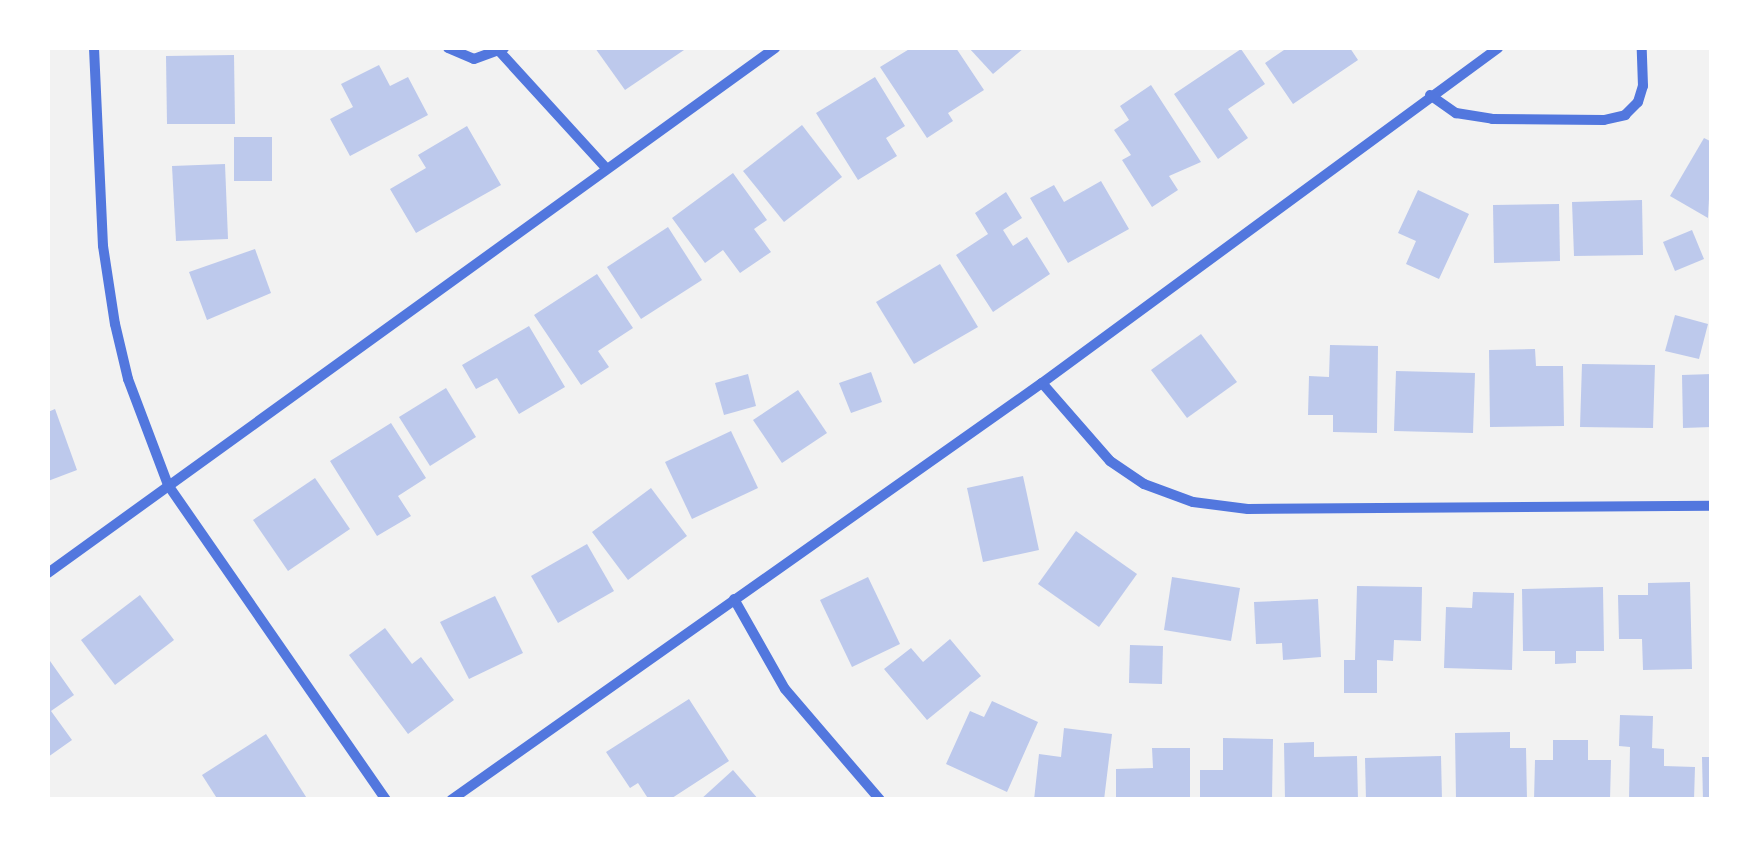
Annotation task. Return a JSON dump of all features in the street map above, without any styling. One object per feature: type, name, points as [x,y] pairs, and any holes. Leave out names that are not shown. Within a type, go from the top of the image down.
[{"type":"street","points":[[94,48],[103,246],[114,324],[128,379],[168,485],[386,800]]},
{"type":"street","points":[[448,48],[474,59],[502,50],[606,168]]},
{"type":"street","points":[[48,572],[775,48]]},
{"type":"street","points":[[451,800],[1042,383],[1498,48]]},
{"type":"street","points":[[1430,95],[1456,113],[1492,119],[1604,120],[1625,115],[1638,102],[1643,86],[1642,48]]},
{"type":"street","points":[[1042,383],[1110,461],[1144,484],[1193,502],[1248,509],[1712,506]]},
{"type":"street","points":[[734,599],[785,689],[880,800]]},
{"type":"building","points":[[595,48],[687,48],[625,90]]},
{"type":"building","points":[[911,48],[956,48],[984,90],[948,113],[953,121],[927,138],[880,67]]},
{"type":"building","points":[[969,48],[1024,48],[993,74]]},
{"type":"building","points":[[1282,48],[1350,48],[1358,60],[1293,104],[1265,63]]},
{"type":"building","points":[[1241,49],[1265,84],[1228,109],[1248,138],[1218,159],[1174,94]]},
{"type":"building","points":[[234,55],[235,124],[167,124],[166,56]]},
{"type":"building","points":[[379,65],[390,86],[408,77],[428,115],[350,156],[330,119],[353,107],[341,84]]},
{"type":"building","points":[[875,77],[905,126],[886,138],[897,156],[858,180],[816,113]]},
{"type":"building","points":[[1151,85],[1201,162],[1169,176],[1178,190],[1152,207],[1122,160],[1131,155],[1114,130],[1129,120],[1120,106]]},
{"type":"building","points":[[802,125],[842,177],[784,222],[743,171]]},
{"type":"building","points":[[467,126],[501,185],[416,233],[390,189],[426,168],[418,155]]},
{"type":"building","points":[[234,137],[272,137],[272,181],[234,181]]},
{"type":"building","points":[[1704,138],[1712,142],[1708,218],[1670,196]]},
{"type":"building","points":[[225,164],[228,239],[176,241],[172,166]]},
{"type":"building","points":[[733,173],[767,220],[754,229],[771,252],[740,273],[723,250],[705,263],[672,218]]},
{"type":"building","points":[[1101,181],[1129,229],[1068,263],[1030,198],[1054,185],[1064,202]]},
{"type":"building","points":[[1418,190],[1469,214],[1439,279],[1406,264],[1416,241],[1398,233]]},
{"type":"building","points":[[1006,192],[1022,218],[1003,230],[1013,246],[1027,237],[1050,274],[993,312],[956,255],[988,234],[975,213]]},
{"type":"building","points":[[1642,200],[1643,255],[1574,256],[1572,202]]},
{"type":"building","points":[[1559,204],[1560,261],[1494,263],[1493,205]]},
{"type":"building","points":[[668,227],[702,280],[641,319],[607,267]]},
{"type":"building","points":[[1692,230],[1704,259],[1675,271],[1663,242]]},
{"type":"building","points":[[255,249],[271,293],[207,320],[189,272]]},
{"type":"building","points":[[940,264],[978,327],[914,364],[876,302]]},
{"type":"building","points":[[597,274],[633,328],[598,351],[609,367],[581,385],[534,315]]},
{"type":"building","points":[[1675,315],[1708,324],[1699,359],[1665,351]]},
{"type":"building","points":[[529,326],[565,387],[519,414],[497,378],[476,389],[462,365]]},
{"type":"building","points":[[1201,334],[1237,382],[1187,418],[1151,370]]},
{"type":"building","points":[[1330,345],[1378,346],[1377,433],[1333,432],[1333,415],[1308,415],[1309,376],[1329,377]]},
{"type":"building","points":[[1535,349],[1536,366],[1563,366],[1564,426],[1490,427],[1489,350]]},
{"type":"building","points":[[1582,364],[1655,365],[1653,428],[1580,427]]},
{"type":"building","points":[[1396,371],[1475,373],[1473,433],[1394,431]]},
{"type":"building","points":[[871,372],[882,402],[851,413],[839,383]]},
{"type":"building","points":[[748,374],[756,406],[724,415],[715,383]]},
{"type":"building","points":[[1712,374],[1712,427],[1683,428],[1682,375]]},
{"type":"building","points":[[446,388],[476,437],[430,466],[399,417]]},
{"type":"building","points":[[798,390],[827,433],[782,463],[753,420]]},
{"type":"building","points":[[55,409],[77,470],[48,481],[48,412]]},
{"type":"building","points":[[391,423],[426,478],[398,496],[411,516],[377,536],[330,461]]},
{"type":"building","points":[[731,431],[758,488],[692,519],[665,462]]},
{"type":"building","points":[[1023,476],[1039,550],[983,562],[967,488]]},
{"type":"building","points":[[315,478],[350,529],[288,571],[253,520]]},
{"type":"building","points":[[651,488],[687,536],[628,580],[592,532]]},
{"type":"building","points":[[1076,531],[1137,574],[1099,627],[1038,584]]},
{"type":"building","points":[[587,544],[614,591],[558,623],[531,576]]},
{"type":"building","points":[[868,577],[900,644],[852,667],[820,600]]},
{"type":"building","points":[[1172,577],[1240,588],[1231,641],[1164,630]]},
{"type":"building","points":[[1690,582],[1692,669],[1643,670],[1642,639],[1619,639],[1618,595],[1648,595],[1648,583]]},
{"type":"building","points":[[1357,586],[1422,587],[1421,641],[1394,640],[1393,661],[1377,660],[1377,693],[1344,693],[1344,660],[1355,660]]},
{"type":"building","points":[[1603,587],[1604,651],[1576,651],[1576,663],[1555,664],[1555,651],[1523,651],[1522,589]]},
{"type":"building","points":[[1473,592],[1514,593],[1512,670],[1444,668],[1446,607],[1472,608]]},
{"type":"building","points":[[140,595],[174,640],[115,685],[81,640]]},
{"type":"building","points":[[495,596],[523,653],[469,679],[440,622]]},
{"type":"building","points":[[1318,599],[1321,657],[1283,660],[1282,643],[1256,644],[1254,602]]},
{"type":"building","points":[[385,628],[412,664],[421,657],[454,700],[408,734],[349,655]]},
{"type":"building","points":[[950,639],[981,676],[927,720],[884,669],[911,648],[923,662]]},
{"type":"building","points":[[1130,645],[1163,646],[1162,684],[1129,683]]},
{"type":"building","points":[[50,661],[74,695],[51,711],[72,740],[48,757]]},
{"type":"building","points":[[689,699],[729,761],[669,800],[649,800],[638,783],[630,788],[606,752]]},
{"type":"building","points":[[992,701],[1038,722],[1007,792],[946,764],[970,711],[984,717]]},
{"type":"building","points":[[1620,715],[1653,716],[1652,748],[1664,749],[1664,766],[1695,767],[1694,800],[1629,800],[1630,747],[1619,746]]},
{"type":"building","points":[[1064,728],[1112,734],[1104,800],[1034,800],[1039,754],[1061,757]]},
{"type":"building","points":[[1510,732],[1510,748],[1526,748],[1527,800],[1456,800],[1455,733]]},
{"type":"building","points":[[266,734],[308,800],[218,800],[202,775]]},
{"type":"building","points":[[1223,738],[1273,739],[1272,800],[1200,800],[1200,770],[1223,770]]},
{"type":"building","points":[[1553,740],[1588,740],[1588,760],[1611,760],[1610,800],[1534,800],[1535,760],[1553,760]]},
{"type":"building","points":[[1314,742],[1314,757],[1357,756],[1358,800],[1285,800],[1284,743]]},
{"type":"building","points":[[1152,748],[1190,748],[1190,800],[1116,800],[1116,769],[1153,768]]},
{"type":"building","points":[[1441,756],[1442,800],[1366,800],[1365,758]]},
{"type":"building","points":[[1702,757],[1712,757],[1712,800],[1703,800]]},
{"type":"building","points":[[733,770],[759,800],[700,800]]}]
